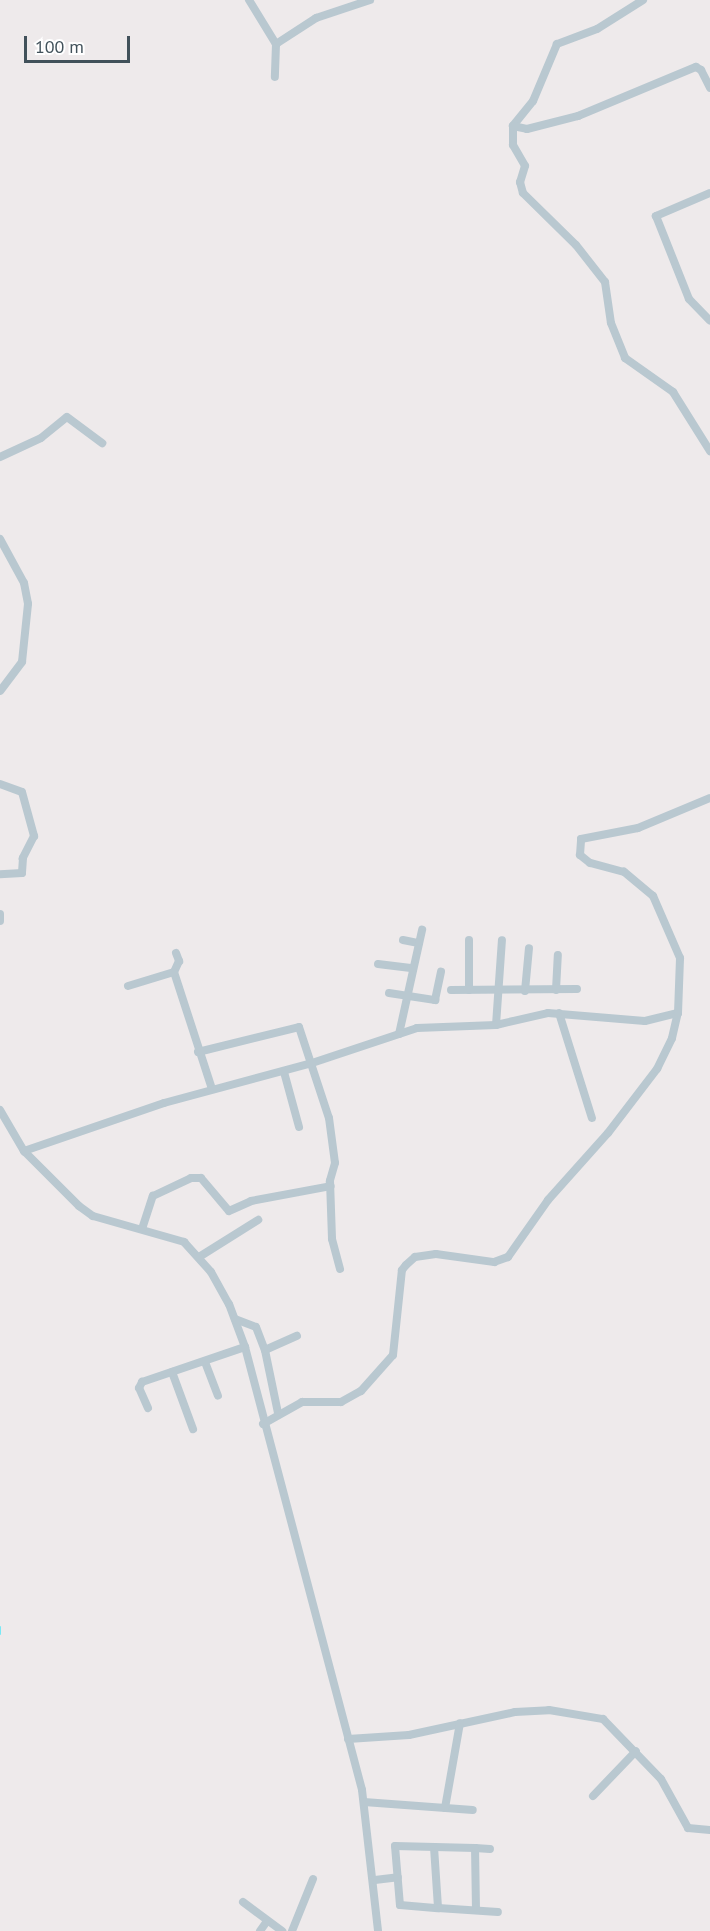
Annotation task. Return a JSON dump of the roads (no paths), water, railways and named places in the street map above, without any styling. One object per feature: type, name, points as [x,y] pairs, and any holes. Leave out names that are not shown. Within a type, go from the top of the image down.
[{"type":"street","points":[[249,0],[276,44],[275,77]]},
{"type":"street","points":[[276,44],[316,18],[370,0]]},
{"type":"street","points":[[643,0],[597,28],[557,44],[533,101],[513,126],[513,145],[525,166],[520,182],[523,194],[594,266],[606,282],[611,323],[625,358],[673,392],[710,450]]},
{"type":"street","points":[[513,126],[527,129],[578,116],[696,67],[702,70],[710,88]]},
{"type":"street","points":[[710,193],[656,216],[689,299],[710,321]]},
{"type":"street","points":[[0,457],[41,438],[67,417],[102,444]]},
{"type":"street","points":[[0,539],[24,583],[28,604],[22,662],[0,691]]},
{"type":"street","points":[[0,784],[22,792],[34,836],[23,858],[22,873],[0,874]]},
{"type":"street","points":[[262,1424],[278,1413],[302,1402],[341,1402],[361,1391],[387,1366],[393,1355],[402,1270],[410,1260],[456,1255],[499,1262],[515,1251],[548,1200],[608,1133],[657,1068],[672,1038],[678,1013],[680,958],[660,908],[624,872],[590,863],[580,855],[581,839],[638,828],[710,798]]},
{"type":"street","points":[[0,914],[0,921]]},
{"type":"street","points":[[399,1034],[422,930]]},
{"type":"street","points":[[403,940],[419,943]]},
{"type":"street","points":[[469,940],[469,990]]},
{"type":"street","points":[[496,1025],[502,940]]},
{"type":"street","points":[[525,992],[530,948]]},
{"type":"street","points":[[176,952],[178,961],[174,972],[198,1052],[212,1089]]},
{"type":"street","points":[[556,990],[558,956]]},
{"type":"street","points":[[378,964],[413,968]]},
{"type":"street","points":[[128,986],[174,972]]},
{"type":"street","points":[[388,993],[435,1000],[441,972]]},
{"type":"street","points":[[451,990],[525,992],[577,989]]},
{"type":"street","points":[[24,1150],[212,1089],[284,1072],[399,1034],[440,1024],[496,1025],[559,1013],[645,1021],[678,1013]]},
{"type":"street","points":[[559,1013],[592,1118]]},
{"type":"street","points":[[198,1052],[296,1026],[301,1030],[309,1064],[329,1118],[334,1163],[331,1186],[332,1239],[340,1269]]},
{"type":"street","points":[[284,1072],[299,1126]]},
{"type":"street","points":[[0,1110],[24,1150],[93,1216],[171,1236],[200,1257],[235,1319],[245,1347],[262,1424],[364,1802],[375,1880],[378,1931]]},
{"type":"street","points":[[142,1229],[153,1196],[191,1178],[201,1178],[229,1211],[251,1201],[331,1186]]},
{"type":"street","points":[[200,1257],[258,1220]]},
{"type":"street","points":[[235,1319],[256,1327],[265,1350],[278,1413]]},
{"type":"street","points":[[265,1350],[297,1336]]},
{"type":"street","points":[[148,1408],[140,1384],[245,1347]]},
{"type":"street","points":[[205,1362],[218,1396]]},
{"type":"street","points":[[172,1372],[193,1429]]},
{"type":"street","points":[[348,1739],[409,1735],[515,1712],[578,1713],[610,1723],[661,1779],[688,1828],[710,1830]]},
{"type":"street","points":[[446,1808],[460,1723]]},
{"type":"street","points":[[593,1796],[636,1751]]},
{"type":"street","points":[[364,1802],[473,1810]]},
{"type":"street","points":[[490,1849],[395,1846],[400,1905],[498,1912]]},
{"type":"street","points":[[434,1847],[438,1908]]},
{"type":"street","points":[[475,1848],[476,1910]]},
{"type":"street","points":[[375,1880],[398,1877]]},
{"type":"street","points":[[292,1931],[312,1879]]},
{"type":"street","points":[[243,1902],[282,1931]]},
{"type":"street","points":[[260,1931],[267,1921]]},
{"type":"waterway","points":[[0,1627],[0,1634]]}]
